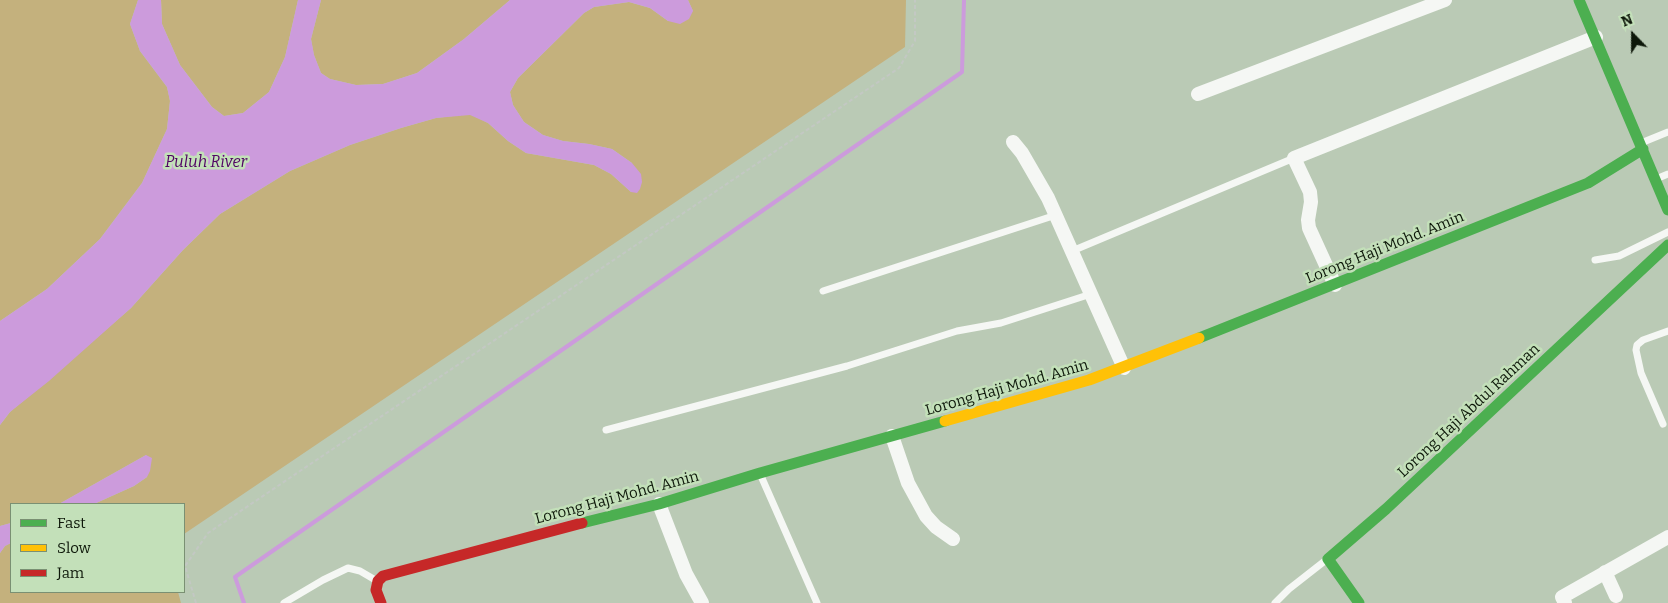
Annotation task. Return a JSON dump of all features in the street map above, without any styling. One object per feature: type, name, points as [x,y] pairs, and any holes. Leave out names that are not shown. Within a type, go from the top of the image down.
[{"type":"street","points":[[1198,94],[1445,0]]},
{"type":"street","points":[[1579,0],[1668,210]]},
{"type":"street","points":[[1334,285],[1309,228],[1308,220],[1312,202],[1310,192],[1294,158],[1596,37]]},
{"type":"street","points":[[1013,142],[1026,160],[1057,215],[1124,368]]},
{"type":"street","name":"Lorong Haji Mohd. Amin","points":[[378,581],[383,576],[659,504],[760,473],[1089,380],[1124,368],[1588,182],[1642,146]]},
{"type":"street","name":"Lorong Haji Abdul Rahman","points":[[1328,559],[1443,456],[1668,245]]},
{"type":"street","points":[[892,436],[908,483],[926,516],[936,527],[953,539]]},
{"type":"street","points":[[659,504],[686,574],[702,603]]},
{"type":"street","points":[[1565,603],[1562,596],[1668,536]]},
{"type":"street","points":[[1328,559],[1359,603]]},
{"type":"street","points":[[1605,572],[1616,596]]},
{"type":"street","points":[[378,581],[376,590],[380,603]]},
{"type":"lane","points":[[1642,146],[1668,132]]},
{"type":"lane","points":[[1072,251],[1294,158]]},
{"type":"lane","points":[[1656,179],[1668,174]]},
{"type":"lane","points":[[824,291],[1057,215]]},
{"type":"lane","points":[[1595,260],[1619,256],[1668,232]]},
{"type":"lane","points":[[606,430],[847,366],[957,331],[1001,323],[1091,294]]},
{"type":"lane","points":[[1663,424],[1641,373],[1636,350],[1637,345],[1643,340],[1668,331]]},
{"type":"lane","points":[[760,473],[817,603]]},
{"type":"lane","points":[[1275,603],[1289,588],[1328,559]]},
{"type":"lane","points":[[284,603],[322,580],[348,568],[360,571],[378,581]]},
{"type":"path","points":[[196,603],[185,566],[208,533],[899,68],[915,41],[916,0]]},
{"type":"shaded area","points":[[0,0],[138,0],[130,24],[140,51],[167,87],[170,101],[167,129],[142,183],[100,239],[47,289],[0,321]]},
{"type":"shaded area","points":[[161,0],[298,0],[285,57],[269,92],[243,113],[224,116],[212,107],[180,65],[162,24]]},
{"type":"shaded area","points":[[321,0],[510,0],[464,39],[417,73],[383,84],[356,85],[330,79],[321,73],[314,55],[311,39]]},
{"type":"shaded area","points":[[688,0],[906,0],[905,47],[185,533],[185,503],[96,503],[134,486],[147,477],[146,455],[61,503],[10,503],[10,523],[0,526],[0,425],[10,412],[131,308],[183,250],[220,214],[290,171],[350,145],[436,118],[470,114],[488,123],[508,141],[526,153],[594,165],[611,174],[631,192],[632,163],[612,149],[563,141],[543,135],[524,122],[513,105],[510,92],[518,78],[584,13],[594,7],[629,2],[650,8],[668,21],[693,11]]},
{"type":"shaded area","points":[[10,544],[10,593],[178,593],[181,603],[0,603],[0,553],[5,546]]},
{"type":"water","name":"Puluh River","points":[[138,0],[161,0],[162,24],[180,65],[212,107],[224,116],[243,113],[269,92],[285,57],[298,0],[321,0],[311,39],[314,55],[321,73],[330,79],[356,85],[383,84],[417,73],[464,39],[510,0],[688,0],[693,11],[689,19],[680,24],[668,21],[650,8],[629,2],[594,7],[584,13],[518,78],[510,92],[513,105],[524,122],[543,135],[563,141],[612,149],[632,163],[641,174],[642,182],[637,193],[631,192],[611,174],[594,165],[526,153],[508,141],[488,123],[470,115],[436,118],[350,145],[290,171],[220,214],[183,250],[131,308],[49,381],[10,412],[0,425],[0,321],[47,289],[100,239],[142,183],[167,129],[170,101],[167,87],[140,51],[130,24]]},
{"type":"water","points":[[146,455],[152,458],[147,477],[134,486],[96,503],[61,503]]},
{"type":"water","points":[[10,523],[10,544],[5,546],[0,553],[0,526]]},
{"type":"waterway","points":[[244,603],[235,577],[962,72],[964,0]]},
{"type":"traffic: fast","points":[[1579,0],[1668,210]]},
{"type":"traffic: fast","points":[[1199,338],[1588,183],[1643,149]]},
{"type":"traffic: fast","points":[[1359,603],[1328,559],[1386,509],[1668,245]]},
{"type":"traffic: fast","points":[[582,523],[659,504],[760,473],[945,421]]},
{"type":"traffic: slow","points":[[945,421],[1089,380],[1199,338]]},
{"type":"traffic: jam","points":[[381,603],[376,590],[378,581],[383,576],[582,523]]}]
